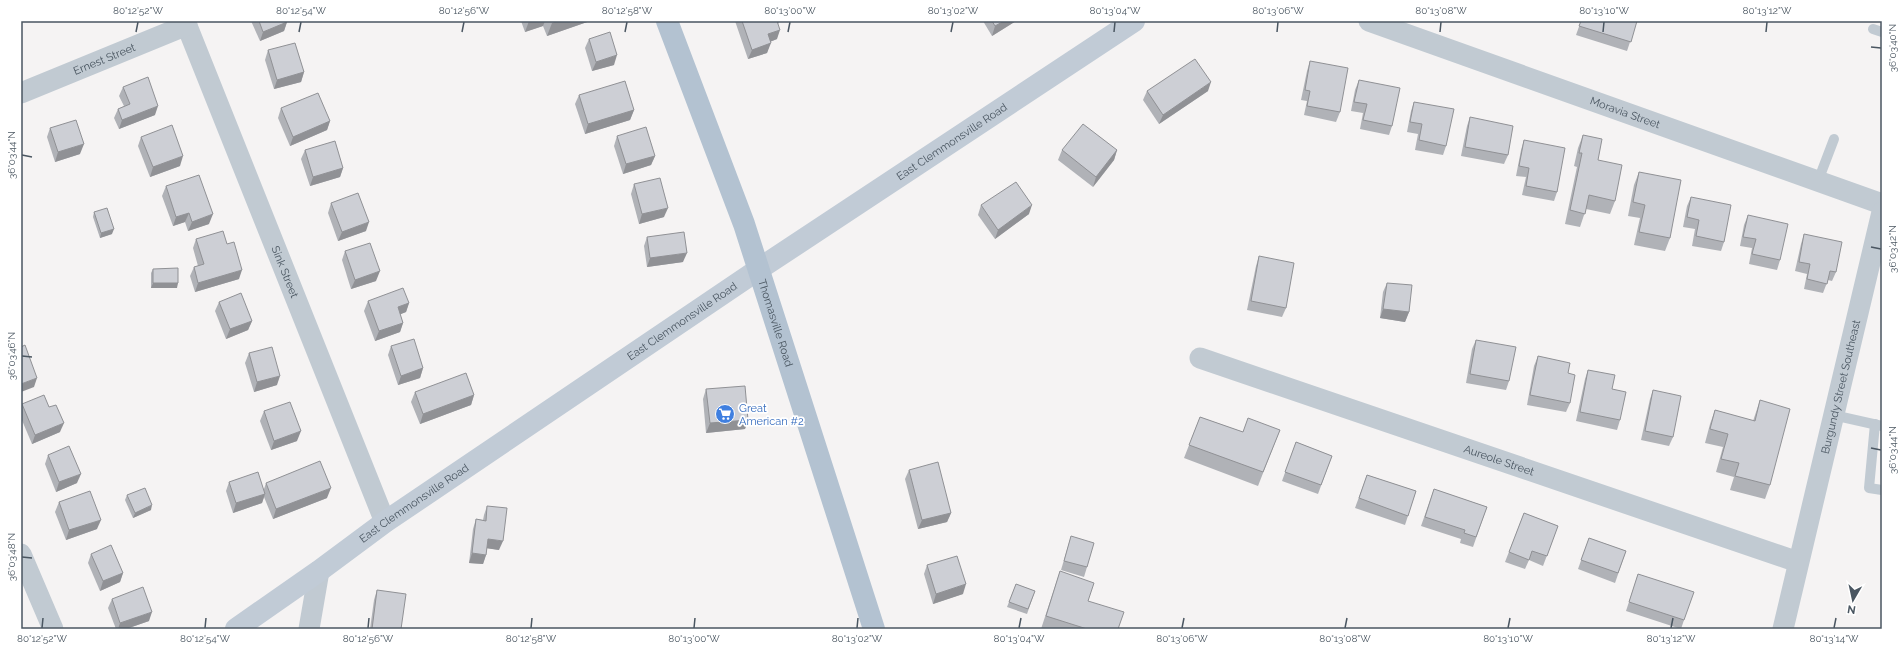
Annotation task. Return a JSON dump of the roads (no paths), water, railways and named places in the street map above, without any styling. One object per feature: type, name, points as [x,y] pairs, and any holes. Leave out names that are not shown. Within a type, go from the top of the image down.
[{"type":"main road","name":"Thomasville Road","points":[[667,21],[741,217],[759,269],[874,629]]},
{"type":"main road","name":"East Clemmonsville Road","points":[[236,629],[319,571],[385,522],[759,269],[1134,21]]},
{"type":"street","name":"Moravia Street","points":[[1369,21],[1882,204]]},
{"type":"street","name":"Ernest Street","points":[[21,93],[186,23]]},
{"type":"street","name":"Sink Street","points":[[186,23],[385,522]]},
{"type":"street","name":"Burgundy Street Southeast","points":[[1783,629],[1882,212]]},
{"type":"street","name":"Aureole Street","points":[[1200,358],[1798,562]]},
{"type":"street","points":[[21,554],[52,629]]},
{"type":"street","points":[[309,629],[319,571]]},
{"type":"lane","points":[[1818,181],[1834,139]]},
{"type":"lane","points":[[1833,414],[1878,425],[1869,488],[1882,490]]},
{"type":"place","name":"Great American #2","points":[[725,414]]}]
